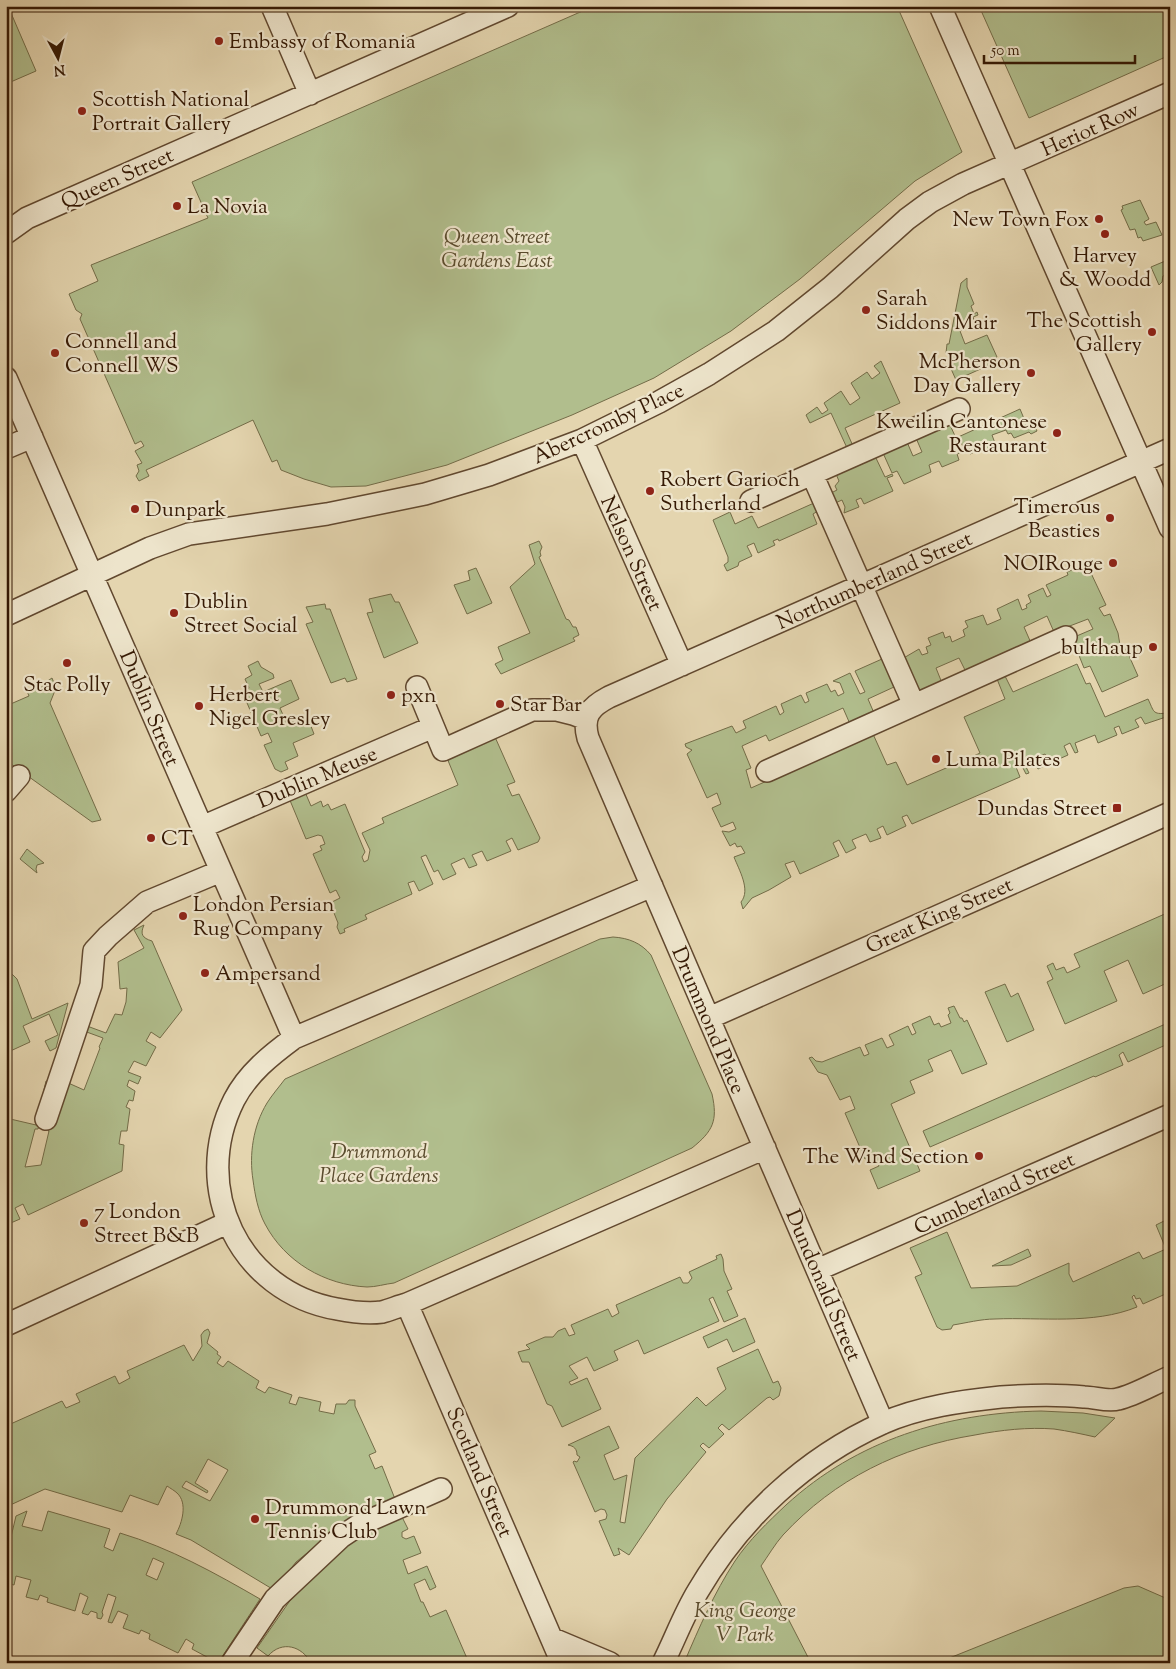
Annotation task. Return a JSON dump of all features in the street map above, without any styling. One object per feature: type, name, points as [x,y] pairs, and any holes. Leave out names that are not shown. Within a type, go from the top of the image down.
[{"type":"street","points":[[272,6],[310,94]]},
{"type":"street","name":"Queen Street","points":[[27,218],[508,6]]},
{"type":"street","points":[[940,6],[1170,528]]},
{"type":"street","name":"Heriot Row","points":[[1010,164],[1170,93]]},
{"type":"street","name":"Abercromby Place","points":[[6,615],[150,548],[189,534],[327,514],[425,494],[489,475],[582,440],[681,390],[745,352],[811,304],[923,206],[963,184],[1010,164]]},
{"type":"street","points":[[6,222],[27,218]]},
{"type":"street","points":[[6,233],[27,218]]},
{"type":"street","name":"Dublin Street","points":[[6,378],[294,1038]]},
{"type":"street","points":[[751,502],[959,409]]},
{"type":"street","points":[[6,448],[32,437]]},
{"type":"street","name":"Nelson Street","points":[[582,440],[682,665]]},
{"type":"street","name":"Northumberland Street","points":[[586,720],[591,710],[598,703],[1170,449]]},
{"type":"street","points":[[812,474],[914,705]]},
{"type":"street","points":[[767,771],[1066,638]]},
{"type":"street","points":[[417,687],[443,750],[532,710],[557,710],[586,720],[588,738],[652,886],[294,1038],[267,1058],[248,1078],[234,1100],[222,1130],[218,1162],[222,1207],[234,1239],[246,1256],[263,1274],[292,1295],[322,1307],[355,1312],[382,1312],[408,1304],[765,1148]]},
{"type":"street","name":"Dublin Meuse","points":[[202,827],[433,727]]},
{"type":"street","name":"Great King Street","points":[[709,1018],[1170,813]]},
{"type":"street","points":[[46,1119],[91,985],[94,951],[108,936],[147,902],[221,871]]},
{"type":"street","name":"Drummond Place","points":[[652,886],[765,1148]]},
{"type":"street","name":"Cumberland Street","points":[[817,1270],[1170,1115]]},
{"type":"street","name":"Dundonald Street","points":[[765,1148],[883,1423]]},
{"type":"street","points":[[6,1325],[227,1223]]},
{"type":"street","name":"Scotland Street","points":[[408,1304],[562,1663]]},
{"type":"street","points":[[663,1663],[697,1592],[745,1525],[799,1473],[836,1448],[883,1423],[936,1407],[1001,1398],[1053,1396],[1116,1400],[1170,1377]]},
{"type":"street","points":[[232,1663],[275,1599],[341,1537],[359,1525],[441,1489]]},
{"type":"street","points":[[552,1639],[610,1663]]},
{"type":"green space","points":[[6,6],[8,6],[36,71],[6,84]]},
{"type":"green space","name":"Queen Street Gardens East","points":[[594,6],[897,6],[962,152],[915,181],[800,279],[731,331],[654,378],[572,415],[447,465],[366,486],[331,487],[281,470],[277,460],[272,462],[253,420],[146,470],[149,476],[139,481],[136,476],[139,471],[137,465],[142,463],[135,451],[144,446],[141,441],[135,444],[80,319],[82,314],[76,310],[69,294],[98,281],[91,265],[208,218],[192,182]]},
{"type":"green space","points":[[979,6],[1170,6],[1170,55],[1029,118]]},
{"type":"green space","points":[[1140,200],[1149,219],[1144,222],[1146,225],[1156,222],[1162,235],[1143,241],[1141,237],[1138,238],[1135,229],[1130,230],[1121,210],[1123,209],[1122,206]]},
{"type":"green space","points":[[1170,259],[1170,273],[1163,276],[1162,282],[1159,285],[1151,267]]},
{"type":"green space","points":[[967,278],[967,287],[974,304],[971,306],[974,314],[977,312],[978,315],[973,317],[975,323],[960,331],[965,344],[987,335],[997,357],[994,359],[996,362],[956,380],[948,362],[950,351],[946,353],[961,283]]},
{"type":"green space","points":[[881,361],[900,403],[845,428],[853,446],[847,448],[831,413],[810,423],[806,415],[817,407],[822,414],[828,410],[824,403],[841,391],[850,405],[860,398],[851,383],[867,372],[872,379],[880,373],[874,366]]},
{"type":"green space","points":[[1020,409],[1025,421],[1031,418],[1037,431],[1014,438],[1006,430],[992,435],[996,446],[987,450],[986,447],[970,454],[966,445],[963,446],[961,443],[958,445],[962,452],[957,454],[959,460],[942,467],[939,461],[929,465],[931,472],[904,484],[897,471],[892,473],[883,453],[907,442],[913,456],[922,452],[916,438],[949,423],[956,438]]},
{"type":"green space","points":[[875,456],[885,477],[892,474],[893,476],[887,478],[893,491],[864,504],[861,498],[856,500],[859,507],[844,513],[845,507],[842,500],[833,504],[829,494],[837,490],[835,486],[839,481],[836,474]]},
{"type":"green space","points":[[814,503],[818,511],[813,514],[817,524],[779,541],[778,539],[773,541],[775,545],[758,553],[754,543],[747,546],[752,556],[739,562],[738,566],[727,571],[724,565],[728,562],[728,557],[713,520],[730,512],[735,524],[752,516],[758,528]]},
{"type":"green space","points":[[539,541],[542,547],[541,556],[539,557],[566,619],[569,620],[573,627],[576,627],[579,635],[573,638],[575,641],[501,674],[495,664],[503,660],[498,647],[530,633],[510,587],[535,564],[529,545]]},
{"type":"green space","points":[[1092,560],[1095,568],[1090,571],[1106,605],[1099,608],[1104,616],[1110,614],[1118,633],[1120,645],[1124,650],[1126,649],[1138,676],[1102,692],[1090,666],[1084,668],[1072,638],[1093,629],[1088,619],[1054,632],[1047,616],[1024,627],[1031,643],[966,672],[959,658],[936,668],[942,683],[918,694],[902,659],[919,649],[922,655],[928,653],[926,647],[931,645],[928,638],[943,632],[945,638],[950,636],[952,642],[965,636],[963,630],[968,627],[965,621],[983,615],[987,625],[1001,619],[997,609],[1018,599],[1022,610],[1027,608],[1026,605],[1031,602],[1028,595],[1043,588],[1047,597],[1051,595],[1046,585],[1068,575],[1067,572]]},
{"type":"green space","points":[[476,568],[492,603],[467,614],[454,585],[470,580],[468,571]]},
{"type":"green space","points":[[391,594],[395,602],[399,602],[418,643],[384,658],[367,613],[373,612],[369,599]]},
{"type":"green space","points":[[325,604],[326,609],[330,609],[357,679],[347,682],[345,678],[331,683],[306,624],[313,622],[306,607]]},
{"type":"green space","points":[[882,659],[894,687],[868,699],[874,713],[850,724],[843,708],[769,741],[766,735],[742,746],[751,768],[746,770],[751,788],[873,734],[887,765],[896,762],[907,785],[976,755],[980,753],[964,717],[1005,699],[997,679],[1005,676],[1013,692],[1077,664],[1086,684],[1090,683],[1105,717],[1148,699],[1156,713],[1167,713],[1169,716],[1145,724],[1141,717],[1135,720],[1139,727],[1122,734],[1119,726],[1114,728],[1117,735],[1098,743],[1095,735],[1075,743],[1078,752],[1075,753],[1070,743],[1064,746],[1068,755],[1050,763],[1045,754],[1040,756],[1044,766],[1038,769],[1032,756],[1023,761],[1029,773],[1026,774],[1021,764],[1016,767],[1020,777],[912,824],[907,815],[902,817],[906,826],[887,835],[883,826],[877,829],[881,838],[870,842],[866,834],[852,840],[856,848],[846,853],[839,840],[833,843],[839,856],[800,874],[794,861],[785,864],[791,877],[752,898],[743,909],[741,902],[745,892],[744,886],[734,857],[745,853],[741,846],[737,847],[735,843],[730,846],[722,831],[729,832],[736,829],[733,822],[721,827],[712,808],[721,804],[717,793],[707,798],[687,754],[692,750],[686,747],[685,744],[732,726],[736,733],[746,728],[743,721],[776,706],[780,715],[784,712],[781,704],[801,695],[805,703],[809,701],[806,693],[827,684],[831,692],[835,690],[838,696],[844,693],[840,683],[833,681],[850,673],[860,694],[865,692],[855,671]]},
{"type":"green space","points":[[258,661],[261,667],[273,674],[274,678],[259,684],[263,692],[291,680],[299,699],[280,708],[287,724],[307,716],[314,734],[293,743],[298,756],[285,762],[288,769],[281,772],[275,769],[264,745],[272,742],[268,733],[261,736],[242,691],[249,688],[245,679],[252,675],[248,666]]},
{"type":"green space","points":[[52,678],[56,688],[50,703],[101,820],[92,822],[11,764],[6,769],[6,706],[29,696],[27,691],[39,686],[40,688]]},
{"type":"green space","points":[[495,737],[515,782],[507,785],[512,796],[519,794],[540,838],[538,842],[518,850],[512,838],[506,841],[511,851],[487,861],[482,851],[472,855],[477,865],[469,868],[464,858],[451,864],[456,874],[443,880],[438,870],[434,872],[426,855],[421,857],[433,884],[419,891],[414,881],[408,883],[412,894],[365,915],[367,919],[344,929],[345,932],[340,934],[330,903],[340,898],[336,890],[330,893],[313,854],[322,850],[320,846],[325,844],[322,836],[318,835],[306,839],[289,798],[305,792],[311,806],[321,801],[323,807],[328,804],[331,810],[345,804],[365,852],[362,857],[364,862],[368,860],[370,850],[362,833],[384,823],[382,818],[458,785],[447,758]]},
{"type":"green space","points":[[27,849],[44,863],[37,865],[37,873],[20,859]]},
{"type":"green space","points":[[1167,913],[1170,920],[1170,988],[1167,983],[1143,994],[1128,960],[1104,971],[1117,1001],[1065,1024],[1047,982],[1053,979],[1047,966],[1053,963],[1056,970],[1064,967],[1067,973],[1080,967],[1074,954]]},
{"type":"green space","points":[[144,925],[143,935],[152,941],[182,1010],[160,1038],[151,1032],[146,1041],[156,1047],[146,1066],[134,1061],[128,1072],[141,1077],[138,1084],[129,1080],[127,1086],[135,1091],[133,1101],[129,1100],[126,1107],[130,1109],[127,1131],[121,1131],[119,1144],[124,1145],[122,1171],[28,1215],[23,1204],[15,1208],[20,1219],[6,1225],[6,1180],[10,1178],[6,1141],[6,1118],[36,1125],[46,1081],[54,1082],[38,1129],[35,1129],[25,1167],[41,1165],[48,1131],[66,1082],[84,1090],[100,1048],[103,1038],[84,1031],[87,1026],[106,1033],[115,1014],[122,1015],[126,1002],[127,988],[120,989],[118,962],[144,948],[134,930]]},
{"type":"green space","name":"Drummond Place Gardens","points":[[613,937],[634,942],[651,955],[712,1094],[714,1118],[709,1131],[699,1142],[692,1148],[394,1283],[367,1287],[336,1282],[308,1269],[283,1250],[273,1238],[260,1214],[252,1170],[252,1151],[255,1131],[262,1112],[285,1079],[600,939]]},
{"type":"green space","points":[[6,968],[17,979],[32,1019],[68,1003],[56,1048],[50,1051],[45,1041],[58,1035],[49,1014],[23,1026],[30,1042],[6,1053]]},
{"type":"green space","points":[[1005,984],[1011,997],[1018,993],[1034,1030],[1007,1042],[985,992]]},
{"type":"green space","points":[[954,1006],[960,1018],[964,1022],[967,1020],[987,1064],[962,1074],[951,1050],[928,1060],[933,1071],[910,1081],[915,1093],[891,1104],[920,1171],[878,1189],[870,1170],[879,1166],[875,1155],[865,1159],[845,1113],[855,1109],[850,1096],[840,1100],[827,1075],[818,1072],[809,1058],[812,1057],[816,1061],[822,1062],[860,1047],[864,1056],[869,1054],[865,1045],[882,1038],[887,1048],[894,1045],[889,1035],[908,1026],[912,1035],[916,1033],[912,1024],[930,1016],[934,1025],[939,1023],[941,1027],[951,1023],[948,1008]]},
{"type":"green space","points":[[1170,1022],[1170,1043],[1128,1062],[1123,1052],[1119,1055],[1123,1065],[930,1147],[923,1131]]},
{"type":"green space","points":[[1170,1218],[1170,1292],[1143,1304],[1140,1298],[1136,1299],[1134,1295],[1132,1297],[1137,1307],[1120,1313],[1067,1319],[984,1320],[953,1325],[951,1329],[942,1330],[937,1327],[915,1277],[922,1274],[910,1248],[947,1232],[971,1288],[1017,1286],[1069,1263],[1069,1274],[1073,1282],[1139,1252],[1143,1259],[1166,1249],[1156,1225]]},
{"type":"green space","points":[[1028,1249],[1031,1256],[1011,1265],[992,1266]]},
{"type":"green space","points":[[721,1254],[724,1271],[732,1289],[727,1291],[738,1316],[724,1322],[713,1297],[709,1299],[719,1321],[644,1354],[638,1340],[614,1351],[618,1360],[594,1371],[587,1357],[569,1366],[578,1378],[569,1382],[571,1385],[587,1378],[601,1409],[562,1427],[552,1406],[547,1404],[529,1362],[522,1362],[518,1352],[530,1349],[526,1345],[545,1337],[553,1337],[558,1331],[565,1328],[569,1336],[575,1334],[571,1325],[608,1309],[612,1317],[619,1313],[616,1305],[680,1277],[683,1283],[688,1283],[692,1278],[689,1272],[717,1259],[716,1256]]},
{"type":"green space","points":[[745,1318],[755,1342],[733,1352],[727,1339],[708,1348],[703,1337]]},
{"type":"green space","points":[[208,1329],[210,1333],[207,1343],[221,1357],[217,1363],[223,1367],[228,1361],[259,1381],[256,1388],[265,1393],[269,1387],[292,1395],[289,1403],[296,1405],[299,1397],[321,1402],[319,1411],[334,1414],[336,1404],[346,1404],[349,1400],[355,1400],[355,1406],[376,1452],[369,1455],[375,1469],[382,1466],[395,1499],[353,1516],[296,1562],[274,1590],[191,1540],[176,1534],[182,1519],[183,1507],[177,1493],[167,1486],[158,1505],[130,1495],[122,1512],[45,1489],[6,1507],[6,1426],[62,1401],[66,1408],[80,1402],[76,1394],[115,1376],[119,1384],[130,1378],[127,1371],[184,1345],[193,1361],[202,1346],[201,1335]],"holes":[[[208,1459],[228,1470],[210,1501],[182,1487],[186,1481],[207,1493],[208,1491],[195,1483]]]},
{"type":"green space","points":[[758,1349],[773,1383],[778,1381],[781,1388],[779,1396],[773,1400],[770,1397],[767,1398],[729,1430],[722,1424],[718,1428],[724,1434],[709,1448],[703,1443],[700,1446],[706,1452],[667,1499],[629,1555],[618,1548],[620,1554],[614,1556],[599,1521],[606,1519],[605,1510],[601,1509],[595,1512],[573,1462],[577,1462],[580,1457],[577,1455],[575,1448],[568,1445],[609,1426],[619,1448],[604,1455],[614,1480],[627,1475],[620,1522],[625,1523],[635,1458],[697,1397],[706,1406],[726,1389],[717,1368]]},
{"type":"green space","name":"King George V Park","points":[[1041,1411],[1083,1413],[1115,1418],[1095,1437],[1044,1428],[995,1432],[947,1440],[895,1457],[870,1468],[824,1497],[803,1515],[780,1539],[761,1566],[811,1663],[684,1663],[714,1598],[740,1553],[772,1518],[813,1482],[842,1463],[904,1434],[937,1424],[971,1417]]},
{"type":"green space","points":[[27,1511],[22,1526],[42,1531],[48,1511],[110,1529],[104,1547],[113,1551],[120,1533],[139,1539],[192,1562],[260,1599],[218,1663],[192,1649],[194,1644],[186,1639],[178,1653],[149,1639],[150,1634],[141,1630],[139,1634],[123,1628],[128,1615],[118,1611],[112,1623],[108,1622],[116,1597],[108,1594],[101,1619],[97,1618],[97,1613],[91,1611],[88,1615],[82,1613],[88,1597],[80,1593],[75,1611],[47,1602],[48,1598],[40,1595],[38,1600],[26,1597],[31,1580],[16,1576],[14,1585],[6,1583],[6,1558],[16,1516]],"holes":[[[153,1558],[164,1563],[157,1580],[146,1575]]]},
{"type":"green space","points":[[402,1517],[408,1529],[402,1532],[402,1537],[406,1539],[414,1536],[421,1553],[403,1560],[408,1574],[427,1566],[436,1587],[430,1590],[425,1579],[414,1584],[421,1602],[423,1602],[430,1617],[446,1610],[469,1663],[311,1663],[302,1652],[291,1647],[279,1648],[268,1656],[257,1648],[289,1602],[347,1546],[363,1534]]},
{"type":"green space","points":[[1138,1586],[1170,1600],[1170,1663],[937,1663],[1124,1588]]},
{"type":"place","name":"Embassy of Romania","points":[[219,41]]},
{"type":"place","name":"Scottish National Portrait Gallery","points":[[82,111]]},
{"type":"place","name":"La Novia","points":[[177,206]]},
{"type":"place","name":"New Town Fox","points":[[1099,219]]},
{"type":"place","name":"Harvey & Woodd","points":[[1105,234]]},
{"type":"place","name":"Sarah Siddons Mair","points":[[866,310]]},
{"type":"place","name":"The Scottish Gallery","points":[[1152,332]]},
{"type":"place","name":"Connell and Connell WS","points":[[55,353]]},
{"type":"place","name":"McPherson Day Gallery","points":[[1031,373]]},
{"type":"place","name":"Kweilin Cantonese Restaurant","points":[[1057,433]]},
{"type":"place","name":"Robert Garioch Sutherland","points":[[650,491]]},
{"type":"place","name":"Dunpark","points":[[135,509]]},
{"type":"place","name":"Timerous Beasties","points":[[1110,518]]},
{"type":"place","name":"NOIRouge","points":[[1113,563]]},
{"type":"place","name":"Dublin Street Social","points":[[174,613]]},
{"type":"place","name":"bulthaup","points":[[1153,647]]},
{"type":"place","name":"Stac Polly","points":[[67,663]]},
{"type":"place","name":"pxn","points":[[391,695]]},
{"type":"place","name":"Star Bar","points":[[500,704]]},
{"type":"place","name":"Herbert Nigel Gresley","points":[[199,706]]},
{"type":"place","name":"Luma Pilates","points":[[936,759]]},
{"type":"place","name":"Dundas Street","points":[[1117,808]]},
{"type":"place","name":"CT","points":[[151,838]]},
{"type":"place","name":"London Persian Rug Company","points":[[183,916]]},
{"type":"place","name":"Ampersand","points":[[205,973]]},
{"type":"place","name":"The Wind Section","points":[[979,1156]]},
{"type":"place","name":"7 London Street B&B","points":[[84,1223]]},
{"type":"place","name":"Drummond Lawn Tennis Club","points":[[255,1519]]}]
